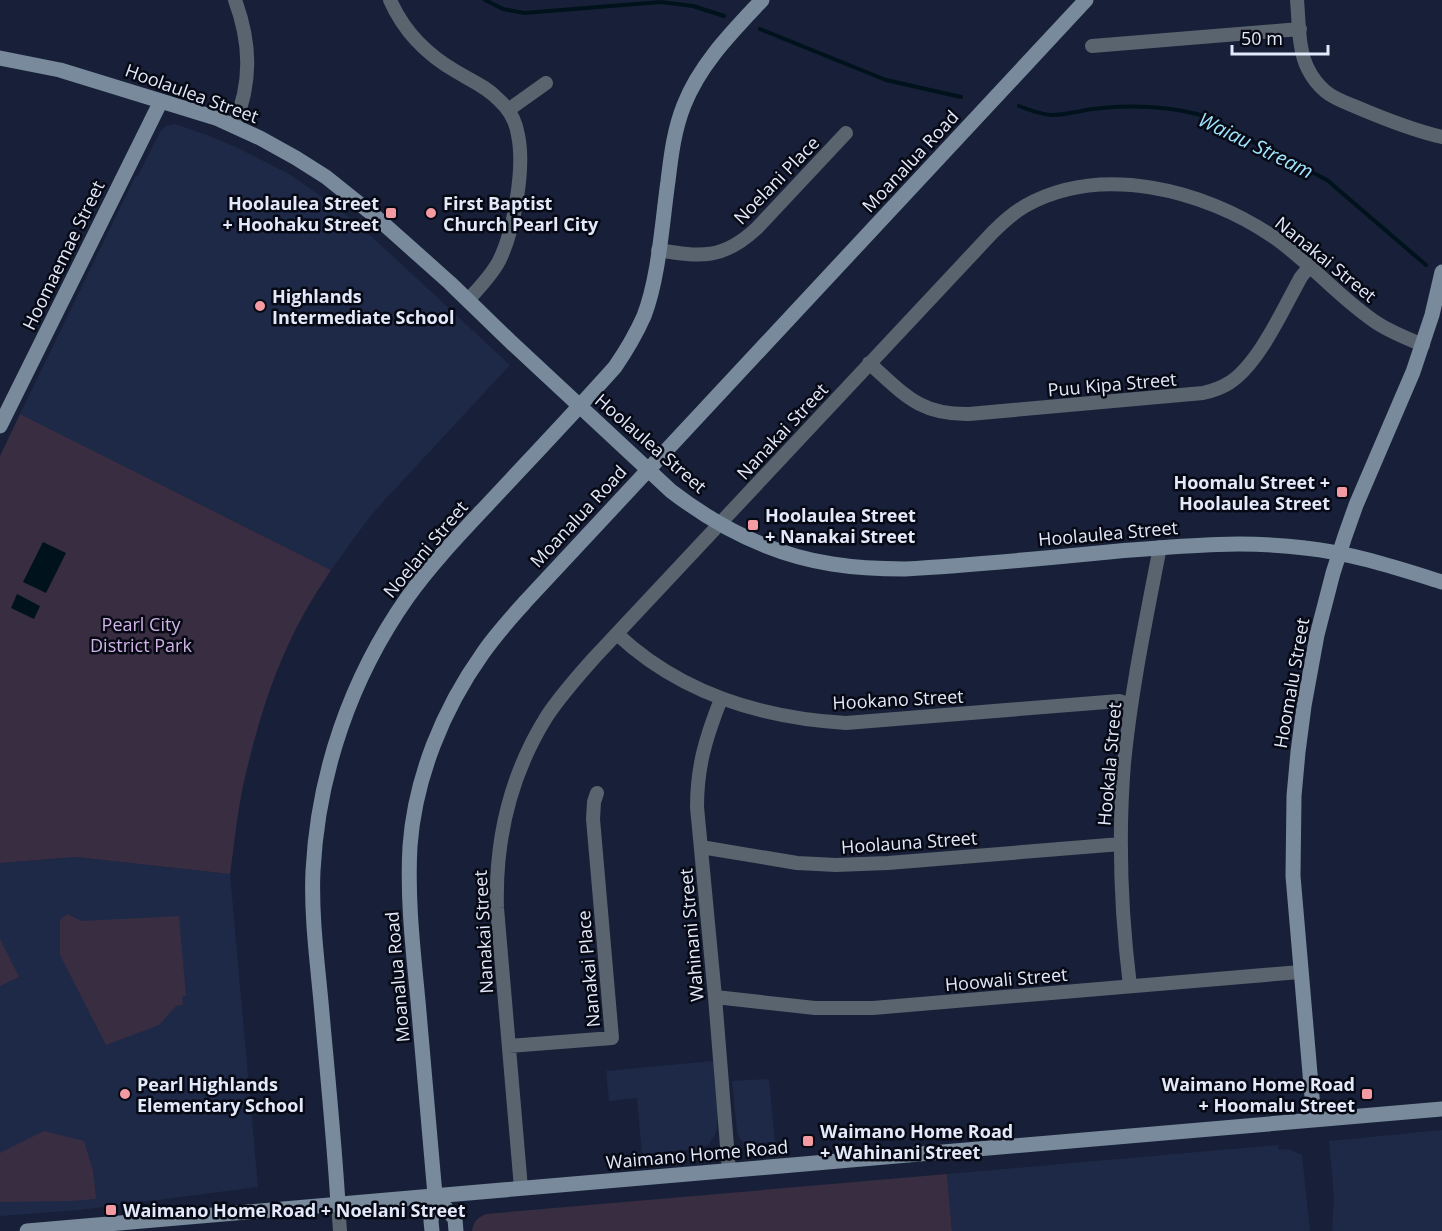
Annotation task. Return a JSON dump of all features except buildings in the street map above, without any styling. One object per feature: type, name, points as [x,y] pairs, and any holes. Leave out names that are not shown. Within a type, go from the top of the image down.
[{"type":"street","points":[[234,125],[243,102],[248,60],[244,29],[235,0]]},
{"type":"street","points":[[390,0],[403,24],[424,49],[493,94],[508,110],[518,133],[520,146],[518,185],[512,226],[504,251],[494,270],[468,300]]},
{"type":"street","name":"Noelani Street","points":[[340,1231],[317,960],[313,872],[320,805],[336,739],[368,663],[407,598],[444,553],[615,367],[630,344],[644,316],[648,301],[658,250],[672,150],[684,105],[706,65],[762,0]]},
{"type":"street","name":"Moanalua Road","points":[[432,1231],[431,1221],[435,1195],[409,898],[410,847],[424,774],[442,723],[455,697],[483,653],[526,601],[1086,0]]},
{"type":"street","points":[[1297,0],[1302,53],[1307,68],[1325,91],[1335,98],[1369,112],[1442,137]]},
{"type":"street","points":[[1092,46],[1300,29]]},
{"type":"street","name":"Hoolaulea Street","points":[[0,58],[60,70],[234,125],[296,158],[334,183],[376,217],[649,470],[688,503],[720,524],[760,543],[831,564],[881,569],[933,568],[1160,548],[1242,544],[1305,548],[1339,554],[1400,568],[1442,582]]},
{"type":"street","points":[[508,110],[546,83]]},
{"type":"street","name":"Hoomaemae Street","points":[[0,426],[160,101]]},
{"type":"street","name":"Noelani Place","points":[[658,250],[702,255],[721,252],[741,241],[757,228],[846,133]]},
{"type":"street","name":"Nanakai Street","points":[[521,1188],[496,883],[502,828],[508,802],[526,754],[568,687],[1004,221],[1026,206],[1056,193],[1088,185],[1119,184],[1152,188],[1189,197],[1229,212],[1273,237],[1375,322],[1423,345]]},
{"type":"street","name":"Puu Kipa Street","points":[[869,363],[918,404],[948,413],[969,414],[1203,393],[1228,384],[1245,370],[1262,347],[1301,277],[1309,267]]},
{"type":"street","name":"Hoomalu Street","points":[[1314,1120],[1293,876],[1294,796],[1304,706],[1317,635],[1339,554],[1356,505],[1423,345],[1442,272]]},
{"type":"street","name":"Hookala Street","points":[[1130,986],[1124,928],[1121,844],[1124,764],[1140,647],[1160,548]]},
{"type":"street","name":"Hookano Street","points":[[617,634],[661,669],[721,699],[790,717],[817,721],[846,723],[1119,701],[1131,705]]},
{"type":"street","name":"Wahinani Street","points":[[721,699],[703,751],[697,786],[697,807],[729,1171]]},
{"type":"street","name":"Nanakai Place","points":[[509,1046],[612,1038],[593,819],[597,793]]},
{"type":"street","name":"Hoolauna Street","points":[[701,847],[797,863],[844,865],[1121,844]]},
{"type":"street","name":"Hoowali Street","points":[[715,997],[815,1008],[873,1008],[1300,972]]},
{"type":"street","name":"Waimano Home Road","points":[[27,1231],[1442,1109]]},
{"type":"street","points":[[435,1195],[455,1219],[456,1231]]},
{"type":"shaded area","name":"Highlands Intermediate School","points":[[175,124],[236,147],[289,174],[325,199],[354,221],[510,365],[381,504],[331,570],[20,414],[136,175],[138,176],[160,132],[166,126]]},
{"type":"shaded area","points":[[43,542],[66,553],[46,593],[23,582]]},
{"type":"shaded area","points":[[17,594],[40,606],[34,619],[11,608]]},
{"type":"shaded area","name":"Pearl Highlands Elementary School","points":[[76,857],[230,874],[258,1187],[80,1210],[0,1216],[0,863]]},
{"type":"shaded area","points":[[713,1061],[718,1116],[716,1133],[709,1144],[699,1149],[642,1154],[637,1098],[609,1101],[606,1071]]},
{"type":"shaded area","points":[[769,1079],[775,1142],[744,1143],[737,1131],[732,1081]]},
{"type":"shaded area","points":[[1442,1130],[1442,1231],[1332,1231],[1334,1197],[1329,1141]]},
{"type":"shaded area","points":[[1278,1145],[1279,1150],[1288,1149],[1302,1155],[1310,1231],[952,1231],[947,1174]]},
{"type":"green space","name":"Pearl City District Park","points":[[20,414],[331,570],[296,629],[278,667],[264,707],[244,782],[230,874],[76,857],[0,863],[0,456]]},
{"type":"green space","points":[[67,914],[82,921],[179,916],[186,996],[182,997],[183,1005],[176,1006],[159,1025],[106,1045],[60,955],[60,920]]},
{"type":"green space","points":[[0,939],[19,977],[0,986]]},
{"type":"green space","points":[[44,1131],[84,1141],[93,1171],[96,1199],[0,1202],[0,1153]]},
{"type":"green space","points":[[947,1174],[952,1231],[472,1231],[476,1220],[486,1214]]},
{"type":"waterway","name":"Waiau Stream","points":[[485,0],[503,9],[524,13],[661,2],[693,6],[724,16]]},
{"type":"waterway","name":"Waiau Stream","points":[[760,29],[886,80],[961,97]]},
{"type":"waterway","name":"Waiau Stream","points":[[1019,106],[1051,115],[1127,107],[1165,108],[1201,115],[1327,180],[1426,265]]},
{"type":"place","name":"Hoolaulea Street + Hoohaku Street","points":[[391,213]]},
{"type":"place","name":"First Baptist Church Pearl City","points":[[431,213]]},
{"type":"place","name":"Highlands Intermediate School","points":[[260,306]]},
{"type":"place","name":"Hoomalu Street + Hoolaulea Street","points":[[1342,492]]},
{"type":"place","name":"Hoolaulea Street + Nanakai Street","points":[[753,525]]},
{"type":"place","name":"Pearl Highlands Elementary School","points":[[125,1094]]},
{"type":"place","name":"Waimano Home Road + Hoomalu Street","points":[[1367,1094]]},
{"type":"place","name":"Waimano Home Road + Wahinani Street","points":[[808,1141]]},
{"type":"place","name":"Waimano Home Road + Noelani Street","points":[[111,1210]]}]
